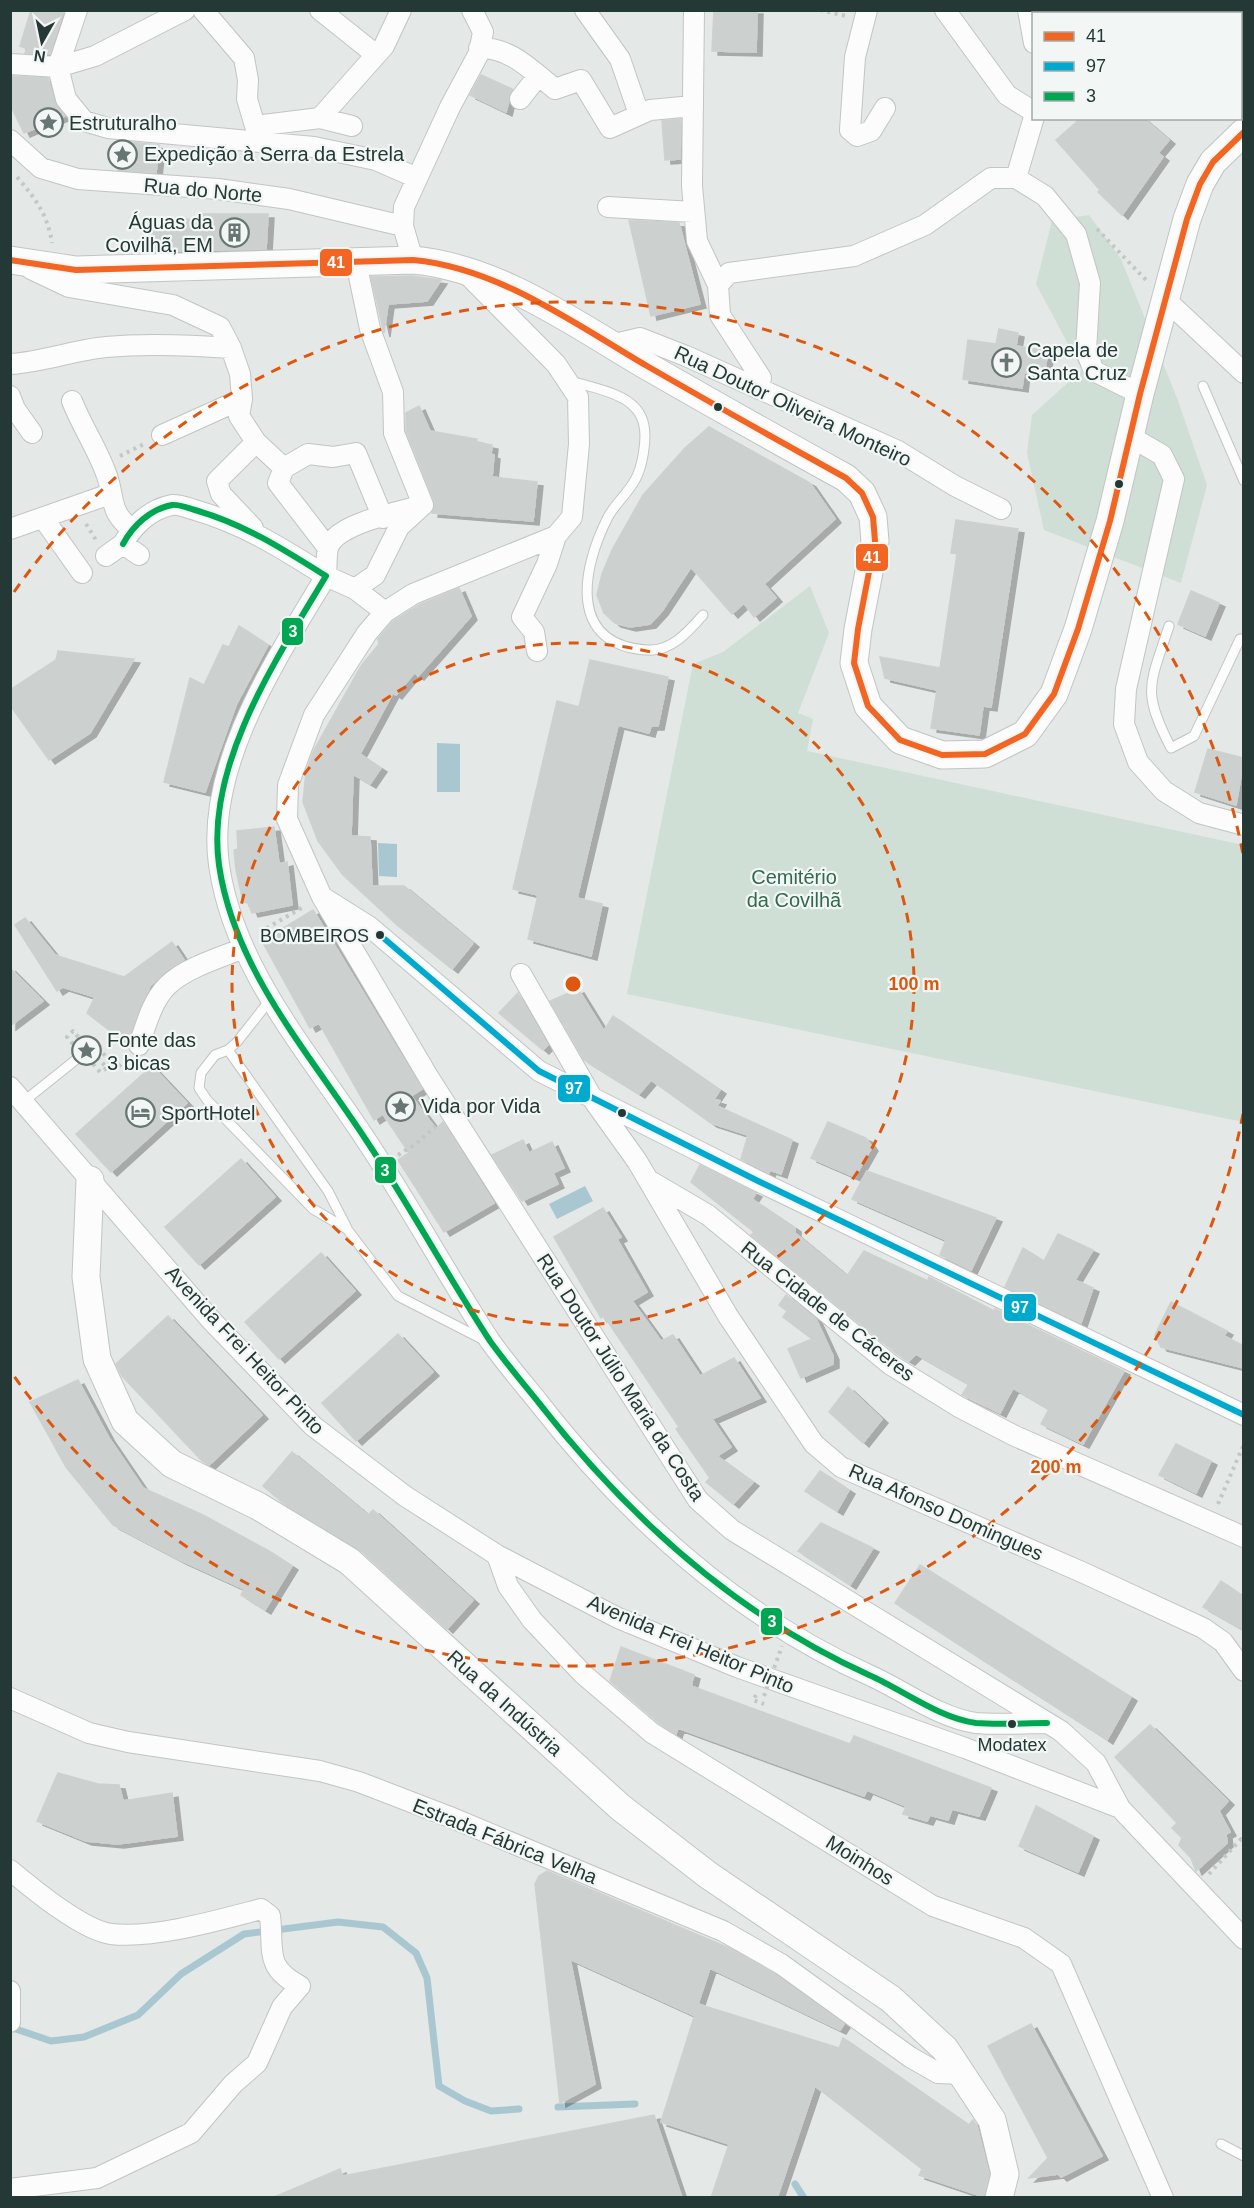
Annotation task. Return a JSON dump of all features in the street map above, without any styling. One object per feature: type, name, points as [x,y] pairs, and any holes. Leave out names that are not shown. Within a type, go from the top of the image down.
[{"type":"main road","points":[[16,262],[76,270],[413,260],[459,267],[496,282],[846,478],[862,493],[873,517],[875,541],[858,629],[854,663],[868,706],[900,740],[942,755],[985,754],[1025,734],[1054,694],[1078,629],[1131,437],[1140,394],[1200,184],[1213,162],[1244,132]]},
{"type":"main road","name":"Rua da Indústria","points":[[90,1180],[86,1277],[97,1359],[125,1421],[172,1464],[258,1506],[348,1562],[620,1807],[708,1875],[891,1999],[945,2049],[992,2120],[1005,2174],[999,2198]]},
{"type":"street","points":[[77,10],[58,67],[66,99],[84,121],[118,129],[314,147],[376,160],[417,178]]},
{"type":"street","points":[[10,64],[58,67],[95,56],[185,10]]},
{"type":"street","points":[[203,10],[244,58],[248,80],[247,99],[255,126],[320,118],[352,126]]},
{"type":"street","points":[[320,10],[375,54]]},
{"type":"street","points":[[320,118],[384,46],[401,10]]},
{"type":"street","points":[[413,260],[403,226],[404,207],[479,48],[483,32],[472,10]]},
{"type":"street","points":[[585,10],[620,59],[639,114]]},
{"type":"street","points":[[693,10],[693,212],[698,242],[718,285],[720,315],[761,378],[759,389]]},
{"type":"street","points":[[945,10],[1007,95],[1032,111]]},
{"type":"street","points":[[1028,10],[1032,32]]},
{"type":"street","points":[[866,15],[855,57],[850,130],[857,136],[871,131],[885,108]]},
{"type":"street","points":[[479,48],[495,47],[507,52],[555,89],[581,80],[610,128],[650,110],[693,106]]},
{"type":"street","points":[[520,99],[538,76]]},
{"type":"street","points":[[1016,178],[1033,120]]},
{"type":"street","name":"Rua do Norte","points":[[10,140],[41,168],[78,179],[218,189],[289,199],[403,226]]},
{"type":"street","points":[[718,285],[729,273],[854,256],[925,225],[991,178],[1016,178],[1045,196],[1077,234],[1090,283],[1086,351],[1094,371],[1140,394]]},
{"type":"street","points":[[608,207],[693,212]]},
{"type":"street","points":[[16,262],[69,287],[173,305],[219,327],[231,348],[240,374],[242,399],[239,416],[256,442],[284,468]]},
{"type":"street","points":[[356,262],[370,329],[393,392],[394,432],[423,506]]},
{"type":"street","points":[[459,267],[556,364],[578,397],[579,444],[572,517],[556,536],[547,564],[522,617],[534,632],[537,651]]},
{"type":"street","points":[[1166,300],[1244,373]]},
{"type":"street","name":"Rua Doutor Oliveira Monteiro","points":[[611,345],[640,338],[898,451],[955,486],[1001,509]]},
{"type":"street","points":[[10,364],[105,347],[183,345],[231,348]]},
{"type":"street","points":[[10,354],[42,360]]},
{"type":"street","points":[[10,396],[15,409],[32,433]]},
{"type":"street","points":[[162,435],[242,399]]},
{"type":"street","points":[[72,402],[108,480],[111,501],[127,536],[139,555]]},
{"type":"street","points":[[1131,437],[1162,455],[1174,478],[1126,689],[1124,724],[1138,762],[1164,791],[1199,813],[1241,819]]},
{"type":"street","points":[[256,442],[217,481],[221,494],[257,532]]},
{"type":"street","points":[[328,548],[278,483],[284,468],[308,454],[333,457],[356,453],[383,518]]},
{"type":"street","points":[[11,529],[110,494]]},
{"type":"street","points":[[106,556],[149,515],[174,504],[216,516],[257,532],[326,576],[355,590],[385,612]]},
{"type":"street","points":[[423,506],[353,526],[335,536],[328,548],[326,576],[268,673],[234,752],[225,782],[219,822],[219,862],[229,913],[270,1000],[368,1142],[492,1344],[580,1455],[660,1537],[746,1606],[812,1646],[947,1714],[975,1723],[1047,1723]]},
{"type":"street","points":[[355,590],[375,575],[399,526],[423,506]]},
{"type":"street","points":[[43,518],[82,573]]},
{"type":"street","name":"Rua Doutor Júlio Maria da Costa","points":[[556,536],[413,594],[385,612],[367,633],[314,716],[288,785],[287,819],[322,897],[450,1112],[698,1500],[732,1530],[1061,1731],[1096,1763],[1120,1808]]},
{"type":"street","points":[[322,897],[370,927],[539,1071],[594,1101],[1244,1415]]},
{"type":"street","points":[[139,1046],[153,1007],[168,985],[203,964],[243,945]]},
{"type":"street","name":"Rua Afonso Domingues","points":[[521,974],[594,1101],[648,1179],[728,1316],[814,1444],[841,1467],[1084,1573],[1203,1628],[1223,1642],[1244,1671]]},
{"type":"street","name":"Avenida Frei Heitor Pinto","points":[[17,1094],[210,1319],[313,1426],[405,1496],[496,1555],[618,1618],[726,1662],[965,1748],[1120,1808]]},
{"type":"street","name":"Rua Cidade de Cáceres","points":[[648,1179],[708,1215],[891,1365],[959,1407],[1015,1436],[1244,1537]]},
{"type":"street","name":"Moinhos","points":[[496,1555],[508,1586],[532,1620],[583,1674],[651,1733],[933,1906],[1024,1938],[1061,1964],[1163,2198]]},
{"type":"street","name":"Estrada Fábrica Velha","points":[[10,1698],[89,1733],[129,1742],[320,1771],[359,1782],[450,1817],[723,1931],[781,1964],[910,2056],[938,2073],[962,2074]]},
{"type":"street","points":[[1120,1808],[1244,1939]]},
{"type":"street","points":[[10,1870],[78,1920],[110,1934],[186,1927],[261,1909],[270,1916],[273,1943],[271,1958],[282,1976],[300,1986],[282,2007],[257,2062],[233,2084],[191,2133],[97,2178],[10,2189]]},
{"type":"street","points":[[10,1991],[11,2019]]},
{"type":"lane","points":[[567,380],[614,394],[633,404],[644,426],[643,450],[636,479],[608,517],[592,560],[587,591],[591,620],[605,639],[622,647],[650,651],[670,646],[703,615]]},
{"type":"lane","points":[[1203,386],[1244,481]]},
{"type":"lane","points":[[1169,626],[1149,687],[1154,715],[1170,748],[1194,736],[1240,639],[1244,639]]},
{"type":"lane","points":[[270,1000],[228,1050],[215,1055],[201,1073],[199,1088],[207,1100],[313,1209],[347,1229]]},
{"type":"lane","points":[[228,1050],[328,1191],[347,1229],[398,1296],[492,1344]]},
{"type":"lane","points":[[17,1094],[83,1054]]},
{"type":"lane","points":[[1221,2144],[1244,2156]]},
{"type":"path","points":[[10,170],[36,199],[49,222],[56,268]]},
{"type":"path","points":[[1094,226],[1166,300]]},
{"type":"path","points":[[102,465],[162,435]]},
{"type":"path","points":[[75,505],[106,556]]},
{"type":"path","points":[[243,945],[322,897]]},
{"type":"path","points":[[398,1156],[417,1143],[450,1112]]},
{"type":"path","points":[[1210,1522],[1244,1444]]},
{"type":"path","points":[[764,1696],[782,1646]]},
{"type":"path","points":[[1196,1889],[1241,1839],[1244,1841]]},
{"type":"green space","points":[[1089,215],[1121,259],[1177,398],[1207,485],[1181,583],[1044,530],[1027,453],[1032,415],[1082,370],[1036,284],[1052,221]]},
{"type":"green space","name":"Cemitério da Covilhã","points":[[810,586],[829,633],[798,713],[813,719],[807,751],[1243,845],[1243,1122],[627,994],[693,664],[723,652]]},
{"type":"water","points":[[437,743],[460,744],[460,792],[437,792]]},
{"type":"water","points":[[378,843],[397,844],[397,877],[379,876]]},
{"type":"water","points":[[585,1186],[593,1201],[557,1219],[549,1204]]},
{"type":"building","points":[[31,10],[64,10],[50,54],[25,53],[28,49],[20,46]]},
{"type":"building","points":[[714,10],[757,10],[756,52],[712,51]]},
{"type":"building","points":[[481,75],[512,89],[506,112],[470,95]]},
{"type":"building","points":[[10,76],[48,78],[55,102],[65,116],[24,133],[10,104]]},
{"type":"building","points":[[681,119],[680,159],[665,160],[662,121]]},
{"type":"building","points":[[1079,120],[1145,120],[1169,140],[1158,153],[1163,157],[1122,215],[1098,192],[1100,190],[1056,140]]},
{"type":"building","points":[[127,142],[159,145],[156,173],[118,170]]},
{"type":"building","name":"Águas da Covilhã, EM","points":[[201,214],[268,214],[266,249],[143,252],[148,224],[183,228],[183,219],[201,220]]},
{"type":"building","points":[[629,220],[679,223],[700,304],[651,316]]},
{"type":"building","points":[[412,276],[441,280],[427,301],[388,304],[384,333],[371,277]]},
{"type":"building","name":"Capela de Santa Cruz","points":[[999,329],[1018,333],[1016,346],[1048,351],[1044,375],[1024,373],[1022,388],[963,379],[968,340],[996,344]]},
{"type":"building","points":[[419,406],[430,431],[477,439],[476,442],[492,445],[491,454],[494,455],[492,477],[537,482],[533,521],[432,513],[434,501],[406,431],[406,413]]},
{"type":"building","points":[[709,427],[810,483],[835,519],[764,584],[776,598],[754,617],[744,603],[732,614],[691,567],[662,611],[650,624],[630,627],[615,623],[604,613],[597,595],[602,574],[612,550],[643,495],[685,448]]},
{"type":"building","points":[[956,520],[1018,529],[991,707],[983,706],[979,735],[931,728],[937,690],[885,678],[880,657],[940,668],[957,554],[951,553]]},
{"type":"building","points":[[459,588],[471,616],[418,676],[415,672],[396,695],[393,693],[360,754],[381,768],[370,784],[353,774],[351,836],[370,837],[372,886],[404,886],[473,943],[452,969],[397,925],[343,875],[318,841],[303,802],[306,772],[314,750],[361,666],[379,644],[378,639],[393,621],[419,605]]},
{"type":"building","points":[[1191,591],[1219,603],[1205,636],[1178,624]]},
{"type":"building","points":[[239,626],[268,645],[236,705],[205,792],[164,782],[190,678],[204,685],[223,645],[229,647]]},
{"type":"building","points":[[58,651],[134,659],[90,733],[49,760],[10,705],[10,690],[56,660]]},
{"type":"building","points":[[590,660],[668,677],[658,726],[651,726],[649,733],[618,725],[577,898],[602,904],[591,956],[528,939],[538,895],[513,889],[557,701],[579,707]]},
{"type":"building","points":[[1208,749],[1244,758],[1236,805],[1195,792]]},
{"type":"building","points":[[274,827],[279,864],[287,862],[292,905],[252,913],[248,903],[243,902],[236,870],[234,850],[238,849],[237,831]]},
{"type":"building","points":[[313,910],[422,1089],[411,1096],[436,1129],[443,1122],[494,1203],[444,1232],[398,1160],[409,1153],[383,1114],[374,1120],[319,1023],[310,1028],[262,941]]},
{"type":"building","points":[[25,918],[55,955],[124,977],[172,942],[184,960],[167,970],[150,986],[127,1044],[87,1013],[95,997],[63,987],[57,991],[15,925]]},
{"type":"building","points":[[10,968],[43,1001],[10,1026]]},
{"type":"building","points":[[578,989],[604,1031],[613,1016],[720,1090],[714,1099],[720,1101],[717,1106],[792,1140],[781,1174],[770,1170],[769,1173],[741,1159],[748,1135],[711,1123],[651,1080],[639,1094],[584,1060],[550,1001]]},
{"type":"building","points":[[518,993],[548,1045],[543,1050],[499,1013]]},
{"type":"building","points":[[152,1066],[187,1103],[111,1172],[76,1134]]},
{"type":"building","points":[[828,1122],[866,1138],[872,1147],[855,1177],[811,1158]]},
{"type":"building","points":[[523,1140],[529,1153],[552,1142],[564,1168],[553,1173],[558,1184],[522,1201],[492,1155]]},
{"type":"building","points":[[241,1159],[275,1197],[199,1265],[165,1227]]},
{"type":"building","points":[[700,1165],[756,1193],[752,1199],[795,1228],[795,1233],[847,1276],[864,1251],[928,1281],[929,1277],[994,1311],[995,1309],[1124,1371],[1083,1444],[1041,1424],[1049,1409],[1013,1388],[1000,1413],[962,1395],[969,1384],[916,1354],[909,1361],[897,1354],[884,1343],[887,1340],[882,1342],[751,1235],[754,1232],[691,1182]]},
{"type":"building","points":[[867,1171],[996,1218],[971,1270],[940,1255],[946,1240],[852,1199]]},
{"type":"building","points":[[603,1208],[621,1237],[617,1239],[647,1292],[632,1301],[661,1341],[673,1335],[700,1376],[734,1358],[760,1398],[712,1419],[731,1447],[717,1456],[753,1482],[733,1504],[706,1482],[710,1478],[676,1429],[679,1427],[604,1316],[601,1318],[554,1237]]},
{"type":"building","points":[[1058,1234],[1093,1250],[1075,1280],[1093,1288],[1081,1323],[1005,1287],[1023,1248],[1044,1261]]},
{"type":"building","points":[[321,1253],[355,1291],[279,1359],[245,1322]]},
{"type":"building","points":[[786,1295],[816,1319],[833,1356],[833,1364],[801,1378],[788,1349],[812,1339],[783,1317],[787,1311],[779,1305]]},
{"type":"building","points":[[1171,1302],[1227,1331],[1224,1336],[1244,1346],[1244,1368],[1161,1347],[1155,1335]]},
{"type":"building","points":[[168,1316],[262,1415],[209,1465],[202,1461],[122,1376],[116,1364]]},
{"type":"building","points":[[398,1334],[433,1372],[356,1441],[322,1403]]},
{"type":"building","points":[[78,1380],[109,1438],[143,1488],[203,1515],[292,1566],[265,1610],[241,1595],[244,1589],[180,1560],[113,1525],[66,1467],[30,1402]]},
{"type":"building","points":[[848,1387],[882,1419],[863,1443],[829,1412]]},
{"type":"building","points":[[1176,1444],[1211,1461],[1196,1493],[1159,1475]]},
{"type":"building","points":[[292,1452],[368,1515],[373,1510],[473,1600],[447,1629],[359,1549],[283,1503],[263,1486]]},
{"type":"building","points":[[820,1471],[849,1490],[837,1511],[805,1491]]},
{"type":"building","points":[[821,1523],[873,1548],[850,1585],[798,1551]]},
{"type":"building","points":[[920,1565],[1131,1697],[1107,1740],[895,1603]]},
{"type":"building","points":[[1221,1581],[1244,1597],[1244,1630],[1203,1607]]},
{"type":"building","points":[[621,1647],[694,1675],[691,1686],[850,1744],[854,1736],[991,1788],[979,1816],[952,1809],[948,1820],[930,1815],[927,1821],[903,1814],[906,1806],[867,1790],[864,1796],[678,1728],[676,1734],[660,1724],[610,1681]]},
{"type":"building","points":[[1150,1725],[1228,1801],[1219,1811],[1230,1832],[1226,1834],[1227,1843],[1196,1871],[1191,1858],[1179,1845],[1182,1838],[1172,1828],[1177,1823],[1115,1757]]},
{"type":"building","points":[[58,1773],[98,1784],[119,1785],[123,1801],[172,1793],[177,1836],[118,1844],[86,1841],[37,1821]]},
{"type":"building","points":[[1036,1806],[1093,1836],[1078,1872],[1019,1846]]},
{"type":"building","points":[[547,1871],[729,1948],[775,1974],[844,2024],[840,2030],[710,1968],[698,2004],[839,2048],[843,2038],[969,2125],[973,2120],[977,2126],[989,2174],[984,2197],[919,2175],[922,2169],[815,2086],[777,2198],[711,2198],[729,2144],[661,2122],[694,2016],[570,1959],[595,2084],[560,2103],[535,1884],[539,1876]]},
{"type":"building","points":[[1031,2024],[1102,2156],[1061,2177],[1058,2174],[1029,2178],[1048,2158],[988,2046]]},
{"type":"building","points":[[654,2115],[682,2198],[272,2198],[340,2169],[343,2176]]},
{"type":"waterway","points":[[10,2027],[51,2041],[84,2037],[138,2015],[181,1974],[244,1934],[338,1922],[383,1927],[416,1953],[427,1978],[439,2086],[465,2101],[491,2111],[519,2109]]},
{"type":"waterway","points":[[558,2107],[635,2104]]},
{"type":"waterway","points":[[795,2184],[804,2198]]},
{"type":"transit line","name":"41","points":[[10,260],[76,270],[413,260],[445,265],[476,274],[535,300],[846,478],[862,493],[873,517],[875,541],[858,629],[854,663],[868,706],[900,740],[942,755],[985,754],[1025,734],[1054,694],[1078,629],[1110,521],[1140,394],[1187,219],[1200,184],[1213,162],[1244,132]]},
{"type":"transit line","name":"3","points":[[123,544],[137,524],[150,514],[164,507],[178,505],[247,530],[326,576],[267,677],[234,751],[223,789],[218,827],[219,865],[227,903],[240,940],[277,1010],[382,1165],[474,1316],[508,1364],[573,1445],[647,1523],[730,1593],[774,1623],[820,1651],[948,1716],[976,1723],[1047,1723]]},
{"type":"transit line","name":"97","points":[[380,935],[539,1071],[758,1181],[1244,1415]]},
{"type":"place","name":"Estruturalho","points":[[48,123]]},
{"type":"place","name":"Expedição à Serra da Estrela","points":[[123,154]]},
{"type":"place","name":"Águas da Covilhã, EM","points":[[234,233]]},
{"type":"place","name":"Capela de Santa Cruz","points":[[1006,362]]},
{"type":"place","name":"BOMBEIROS","points":[[380,935]]},
{"type":"place","name":"Fonte das 3 bicas","points":[[86,1051]]},
{"type":"place","name":"Vida por Vida","points":[[400,1106]]},
{"type":"place","name":"SportHotel","points":[[140,1113]]},
{"type":"place","name":"Modatex","points":[[1012,1724]]}]
